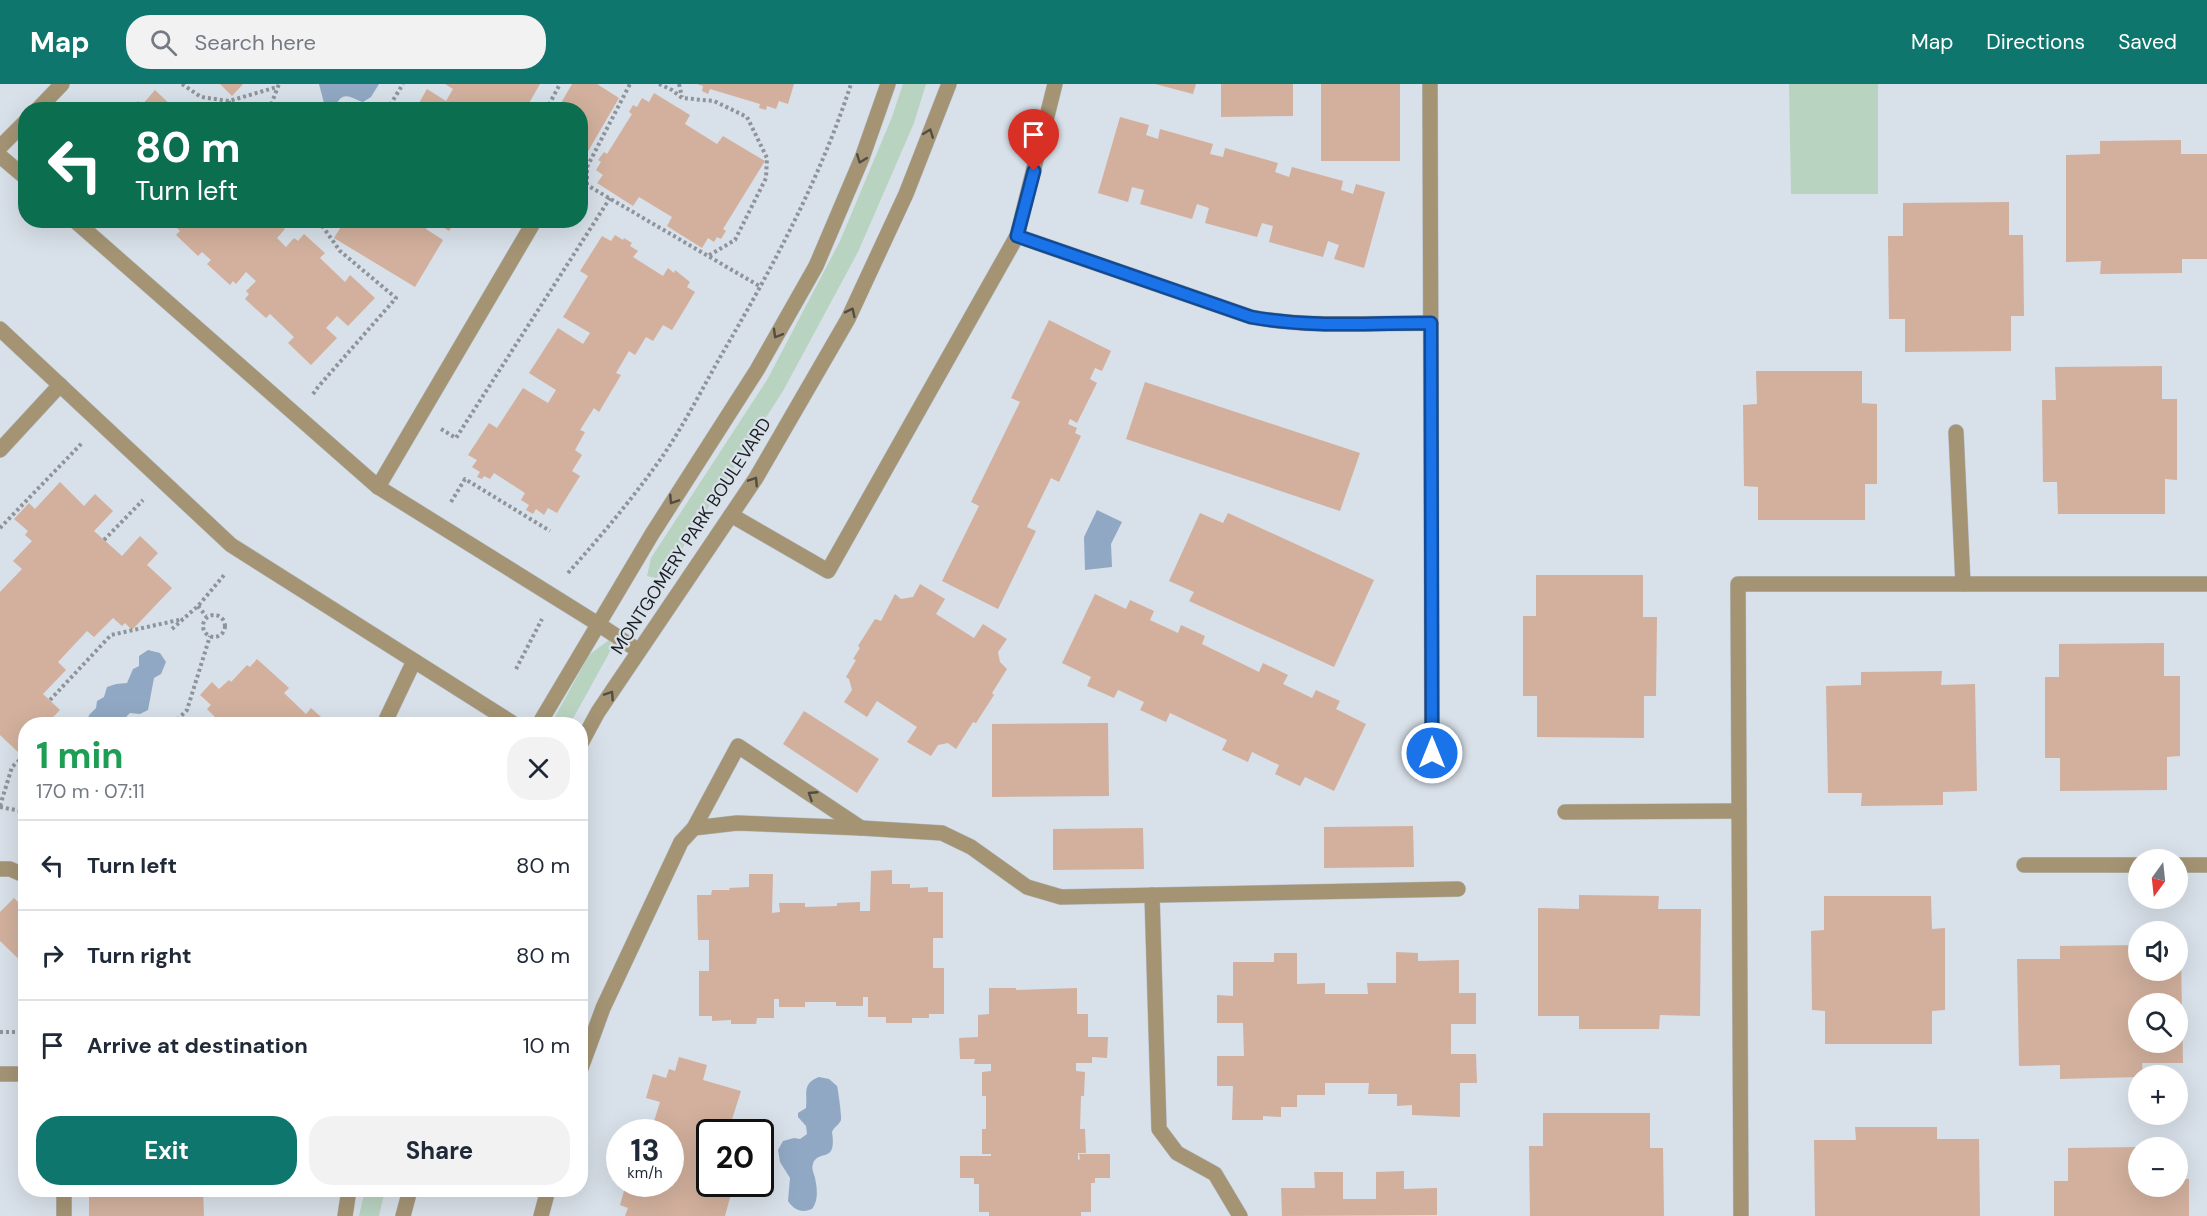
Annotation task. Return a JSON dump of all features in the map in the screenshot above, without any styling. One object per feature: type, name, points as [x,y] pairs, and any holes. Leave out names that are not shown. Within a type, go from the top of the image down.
[{"type":"street","points":[[44,102],[62,84]]},
{"type":"street","name":"MONTGOMERY PARK BOULEVARD","points":[[542,717],[652,534],[757,370],[816,266],[862,158],[888,84]]},
{"type":"street","name":"MONTGOMERY PARK BOULEVARD","points":[[588,730],[598,712],[756,478],[848,319],[906,194],[949,84]]},
{"type":"street","points":[[731,515],[828,571],[1017,236],[1056,84]]},
{"type":"street","points":[[1430,84],[1432,753]]},
{"type":"street","points":[[0,147],[18,129]]},
{"type":"street","points":[[0,156],[18,171]]},
{"type":"street","points":[[83,228],[378,487],[639,651]]},
{"type":"street","points":[[378,487],[530,228]]},
{"type":"street","points":[[1017,236],[1251,317],[1304,322],[1431,323]]},
{"type":"street","points":[[0,329],[231,545],[503,717]]},
{"type":"street","points":[[0,450],[60,385]]},
{"type":"street","points":[[1956,432],[1963,584]]},
{"type":"street","points":[[1741,1216],[1738,584],[2207,584]]},
{"type":"street","points":[[387,717],[414,661]]},
{"type":"street","points":[[588,1049],[603,1008],[681,842],[694,828],[738,746],[861,828]]},
{"type":"street","points":[[1565,812],[1739,811]]},
{"type":"street","points":[[694,828],[737,823],[942,833],[971,848],[1027,886],[1061,897],[1458,890]]},
{"type":"street","points":[[2024,865],[2128,865]]},
{"type":"street","points":[[2188,865],[2207,865]]},
{"type":"street","points":[[0,868],[18,872]]},
{"type":"street","points":[[1152,895],[1159,1129],[1177,1153],[1215,1174],[1240,1216]]},
{"type":"street","points":[[0,1074],[18,1074]]},
{"type":"street","points":[[64,1197],[64,1216]]},
{"type":"street","points":[[345,1216],[348,1197]]},
{"type":"street","points":[[403,1216],[408,1197]]},
{"type":"street","points":[[541,1216],[546,1197]]},
{"type":"path","points":[[182,84],[201,98],[229,101],[278,85]]},
{"type":"path","points":[[392,102],[403,84]]},
{"type":"path","points":[[550,102],[560,84]]},
{"type":"path","points":[[588,165],[630,84]]},
{"type":"path","points":[[659,84],[682,98],[714,101],[747,117],[767,158],[766,178],[735,240],[708,256]]},
{"type":"path","points":[[679,84],[682,98]]},
{"type":"path","points":[[564,577],[611,526],[663,455],[761,287],[799,212],[838,125],[851,84]]},
{"type":"path","points":[[272,102],[278,85]]},
{"type":"path","points":[[588,186],[761,287]]},
{"type":"path","points":[[433,425],[456,438],[610,198]]},
{"type":"path","points":[[299,418],[318,387],[396,298],[340,251],[324,228]]},
{"type":"path","points":[[0,528],[101,423]]},
{"type":"path","points":[[448,505],[465,479],[550,531]]},
{"type":"path","points":[[104,540],[162,480]]},
{"type":"path","points":[[172,629],[198,606],[243,553]]},
{"type":"path","points":[[198,606],[206,616]]},
{"type":"path","points":[[213,614],[221,616],[225,624],[224,631],[219,636],[210,636],[203,631],[202,623],[206,616],[213,614]]},
{"type":"path","points":[[50,700],[111,635],[183,619]]},
{"type":"path","points":[[516,669],[542,619]]},
{"type":"path","points":[[180,717],[188,710],[210,636]]},
{"type":"path","points":[[18,761],[12,767],[0,807],[18,810]]},
{"type":"path","points":[[0,1032],[18,1032]]},
{"type":"green space","points":[[903,84],[926,84],[914,123],[858,252],[783,391],[669,569],[656,578],[647,576],[651,558],[767,380],[840,241],[892,117]]},
{"type":"green space","points":[[1789,84],[1878,84],[1878,194],[1791,194]]},
{"type":"green space","points":[[609,640],[613,646],[574,717],[555,717],[589,655]]},
{"type":"green space","points":[[363,1197],[383,1197],[379,1216],[359,1216]]},
{"type":"water","points":[[319,84],[379,84],[371,97],[363,102],[344,96],[338,102],[324,102]]},
{"type":"water","points":[[1097,510],[1122,522],[1111,544],[1112,567],[1085,570],[1084,537]]},
{"type":"water","points":[[148,650],[160,653],[166,662],[161,674],[154,678],[148,710],[140,714],[130,713],[126,717],[89,717],[96,708],[97,701],[104,697],[107,687],[127,683],[133,669],[139,666],[139,656]]},
{"type":"water","points":[[819,1077],[829,1079],[837,1086],[841,1120],[832,1132],[832,1149],[816,1159],[813,1164],[817,1190],[814,1205],[812,1209],[802,1211],[793,1207],[788,1201],[790,1178],[780,1162],[778,1150],[783,1141],[800,1139],[807,1134],[806,1126],[798,1117],[798,1113],[806,1108],[808,1086]]},
{"type":"building","points":[[220,84],[243,84],[232,96]]},
{"type":"building","points":[[445,84],[540,84],[530,102],[420,102],[427,89],[446,101],[453,89]]},
{"type":"building","points":[[572,84],[597,84],[619,98],[588,151],[588,102],[562,102]]},
{"type":"building","points":[[697,84],[794,84],[788,104],[779,101],[776,109],[767,106],[766,110],[759,108],[760,104],[710,89],[708,94],[702,91],[703,86]]},
{"type":"building","points":[[1155,84],[1196,84],[1193,94]]},
{"type":"building","points":[[1221,84],[1293,84],[1293,116],[1221,117]]},
{"type":"building","points":[[1321,84],[1400,84],[1400,161],[1321,161]]},
{"type":"building","points":[[155,90],[168,102],[145,102]]},
{"type":"building","points":[[654,93],[690,115],[685,124],[717,144],[723,136],[765,161],[723,229],[726,231],[721,239],[717,237],[714,242],[708,238],[702,248],[667,226],[672,217],[639,197],[633,206],[597,183],[603,175],[596,170],[601,162],[598,160],[604,152],[607,154],[632,114],[629,112],[633,105],[637,107],[642,98],[649,102]]},
{"type":"building","points":[[1120,117],[1149,125],[1146,135],[1158,139],[1160,129],[1213,144],[1210,154],[1223,157],[1225,148],[1278,163],[1275,172],[1289,177],[1292,167],[1343,181],[1341,190],[1353,194],[1356,184],[1385,192],[1364,268],[1334,259],[1339,245],[1328,241],[1323,257],[1269,242],[1273,226],[1262,223],[1257,237],[1205,223],[1209,208],[1197,204],[1192,219],[1140,204],[1144,190],[1132,187],[1128,202],[1098,193]]},
{"type":"building","points":[[2181,140],[2181,154],[2207,154],[2207,259],[2182,259],[2182,273],[2100,274],[2101,261],[2066,262],[2066,155],[2100,154],[2100,141]]},
{"type":"building","points":[[2009,202],[2009,235],[2023,235],[2024,316],[2011,316],[2011,351],[1905,352],[1905,319],[1889,319],[1888,236],[1903,236],[1903,203]]},
{"type":"building","points":[[177,228],[284,228],[285,229],[277,238],[286,247],[294,238],[298,241],[304,234],[325,253],[320,258],[345,282],[350,275],[375,298],[348,326],[337,316],[326,328],[337,338],[311,365],[288,343],[294,337],[270,314],[266,318],[245,299],[249,294],[246,291],[256,281],[246,272],[236,284],[233,281],[230,285],[207,264],[211,260],[202,252],[198,256],[176,235],[180,231]]},
{"type":"building","points":[[340,228],[427,228],[443,240],[415,287],[334,238]]},
{"type":"building","points":[[615,235],[632,243],[630,246],[638,251],[633,257],[663,276],[668,268],[674,273],[675,270],[690,282],[687,287],[695,292],[672,330],[663,325],[653,341],[646,337],[635,355],[629,351],[616,373],[621,375],[599,412],[594,408],[580,430],[585,432],[575,450],[582,455],[572,471],[580,476],[557,513],[548,508],[544,515],[536,509],[533,514],[526,510],[529,505],[521,500],[525,493],[494,473],[490,479],[484,476],[482,479],[477,477],[480,472],[472,467],[477,460],[468,455],[489,423],[497,428],[523,388],[548,403],[556,390],[529,373],[558,328],[583,344],[590,333],[563,317],[588,276],[580,271],[602,236],[611,241]]},
{"type":"building","points":[[1049,320],[1111,351],[1102,371],[1095,368],[1090,379],[1097,383],[1077,423],[1070,419],[1068,424],[1077,428],[1075,433],[1081,436],[1059,482],[1051,478],[1027,527],[1036,531],[998,609],[942,581],[979,506],[971,502],[1020,402],[1011,398]]},
{"type":"building","points":[[2162,366],[2162,399],[2177,399],[2177,480],[2165,479],[2165,514],[2058,514],[2057,482],[2043,482],[2042,400],[2056,400],[2055,367]]},
{"type":"building","points":[[1756,371],[1862,371],[1862,403],[1877,404],[1877,484],[1865,484],[1865,520],[1758,520],[1758,487],[1744,486],[1743,405],[1757,404]]},
{"type":"building","points":[[1145,382],[1360,453],[1340,511],[1126,439]]},
{"type":"building","points":[[60,482],[84,506],[95,494],[113,511],[94,531],[122,556],[140,536],[158,553],[147,565],[172,588],[132,630],[125,623],[122,626],[113,618],[94,637],[87,631],[58,662],[66,670],[43,694],[60,710],[53,717],[18,717],[18,752],[0,735],[0,592],[22,569],[13,561],[32,541],[25,535],[28,531],[14,519],[29,503],[35,509]]},
{"type":"building","points":[[1200,513],[1223,523],[1228,513],[1374,580],[1334,667],[1189,601],[1194,592],[1169,581]]},
{"type":"building","points":[[1536,575],[1643,575],[1643,617],[1657,617],[1656,696],[1644,696],[1644,738],[1537,737],[1537,696],[1523,696],[1523,616],[1536,616]]},
{"type":"building","points":[[920,584],[945,599],[936,614],[974,638],[983,624],[1007,639],[998,652],[1000,662],[1007,669],[976,723],[973,722],[956,749],[948,743],[938,745],[931,756],[907,742],[917,727],[877,701],[867,717],[844,702],[852,690],[849,679],[846,677],[856,660],[853,659],[860,648],[858,646],[875,619],[881,621],[895,594],[901,599],[913,597]]},
{"type":"building","points":[[1095,594],[1126,609],[1130,600],[1154,611],[1150,620],[1178,633],[1181,625],[1205,636],[1202,644],[1259,672],[1263,663],[1288,675],[1283,684],[1312,698],[1316,690],[1340,701],[1336,709],[1366,724],[1334,791],[1305,777],[1300,786],[1275,774],[1279,765],[1252,752],[1248,762],[1222,750],[1227,740],[1170,713],[1166,722],[1140,710],[1144,702],[1118,690],[1114,698],[1087,686],[1091,677],[1062,663]]},
{"type":"building","points":[[2164,643],[2164,676],[2180,676],[2180,756],[2167,757],[2167,790],[2060,791],[2060,758],[2045,758],[2045,677],[2059,677],[2059,644]]},
{"type":"building","points":[[257,659],[289,688],[284,693],[306,714],[311,708],[321,717],[215,717],[207,709],[211,705],[200,695],[212,682],[219,689],[229,680],[231,682],[247,665],[250,667]]},
{"type":"building","points":[[1942,671],[1941,685],[1975,684],[1977,791],[1943,792],[1943,805],[1861,806],[1862,793],[1828,793],[1826,686],[1861,685],[1861,672]]},
{"type":"building","points":[[804,711],[879,759],[857,793],[783,744]]},
{"type":"building","points":[[1108,723],[1109,796],[992,797],[992,724]]},
{"type":"building","points":[[1413,826],[1414,867],[1324,868],[1324,827]]},
{"type":"building","points":[[1143,828],[1144,869],[1053,870],[1053,829]]},
{"type":"building","points":[[892,870],[892,884],[910,884],[910,888],[928,887],[928,892],[943,892],[943,938],[933,938],[933,968],[944,968],[944,1014],[929,1014],[929,1018],[912,1018],[912,1023],[886,1023],[886,1017],[868,1017],[868,997],[863,997],[863,1006],[836,1006],[836,1002],[805,1002],[805,1007],[779,1007],[779,999],[774,999],[774,1018],[757,1018],[756,1024],[731,1024],[731,1020],[712,1021],[712,1016],[699,1016],[699,971],[709,971],[709,940],[698,940],[697,895],[711,895],[712,890],[749,887],[749,874],[773,874],[772,913],[780,912],[779,903],[805,903],[805,907],[837,906],[837,903],[860,902],[860,911],[870,911],[871,871]]},
{"type":"building","points":[[1579,895],[1659,896],[1658,909],[1701,909],[1700,1016],[1660,1015],[1659,1029],[1579,1029],[1579,1016],[1538,1016],[1538,908],[1579,909]]},
{"type":"building","points":[[1824,896],[1931,896],[1932,929],[1945,928],[1945,1010],[1932,1011],[1932,1044],[1825,1044],[1825,1011],[1812,1010],[1811,931],[1824,930]]},
{"type":"building","points":[[14,898],[18,902],[18,958],[0,941],[0,912]]},
{"type":"building","points":[[2128,945],[2128,981],[2181,981],[2182,993],[2128,993],[2128,1053],[2183,1053],[2183,1063],[2128,1065],[2128,1077],[2060,1079],[2060,1065],[2019,1066],[2017,959],[2060,959],[2060,946]]},
{"type":"building","points":[[1396,952],[1418,953],[1418,961],[1459,960],[1459,993],[1476,993],[1476,1024],[1451,1024],[1451,1054],[1476,1054],[1477,1083],[1460,1083],[1460,1117],[1412,1115],[1412,1105],[1397,1106],[1397,1094],[1368,1094],[1369,1083],[1325,1083],[1325,1095],[1297,1095],[1297,1107],[1281,1107],[1281,1117],[1263,1116],[1263,1120],[1232,1120],[1233,1086],[1217,1086],[1217,1056],[1244,1056],[1243,1023],[1217,1023],[1217,995],[1233,996],[1233,962],[1274,962],[1274,953],[1297,953],[1297,984],[1325,983],[1325,994],[1368,994],[1367,983],[1396,983]]},
{"type":"building","points":[[989,988],[1016,988],[1016,990],[1077,988],[1077,1014],[1088,1014],[1088,1037],[1108,1037],[1107,1058],[1092,1057],[1092,1063],[1076,1063],[1076,1071],[1085,1072],[1084,1096],[1081,1096],[1080,1129],[1085,1129],[1086,1153],[1078,1153],[1078,1160],[1080,1159],[1079,1154],[1110,1154],[1110,1178],[1095,1178],[1095,1183],[1091,1183],[1091,1212],[1081,1212],[1081,1216],[989,1216],[989,1212],[979,1212],[979,1184],[974,1184],[974,1178],[960,1178],[960,1156],[991,1156],[991,1154],[982,1154],[982,1129],[986,1129],[986,1096],[982,1096],[982,1072],[991,1071],[991,1064],[974,1064],[975,1059],[960,1059],[959,1038],[978,1037],[978,1015],[989,1014]]},
{"type":"building","points":[[679,1057],[707,1065],[703,1080],[741,1091],[732,1119],[696,1119],[696,1197],[730,1197],[725,1216],[625,1216],[628,1208],[620,1205],[622,1197],[684,1197],[684,1119],[655,1119],[660,1102],[646,1098],[653,1074],[666,1078],[669,1069],[675,1071]]},
{"type":"building","points":[[1543,1113],[1650,1113],[1650,1148],[1663,1148],[1664,1216],[1530,1216],[1529,1146],[1543,1146]]},
{"type":"building","points":[[1855,1127],[1937,1127],[1937,1139],[1979,1139],[1980,1216],[1815,1216],[1814,1140],[1856,1140]]},
{"type":"building","points":[[2128,1147],[2128,1197],[2188,1197],[2189,1179],[2189,1216],[2054,1216],[2054,1181],[2068,1181],[2068,1148]]},
{"type":"building","points":[[1404,1171],[1404,1189],[1437,1188],[1437,1215],[1282,1216],[1281,1188],[1315,1188],[1314,1172],[1343,1172],[1343,1199],[1376,1199],[1376,1172]]},
{"type":"building","points":[[89,1197],[203,1197],[204,1216],[89,1216]]},
{"type":"route","points":[[1034,171],[1017,236],[1251,317],[1304,322],[1431,323],[1432,753]]}]
